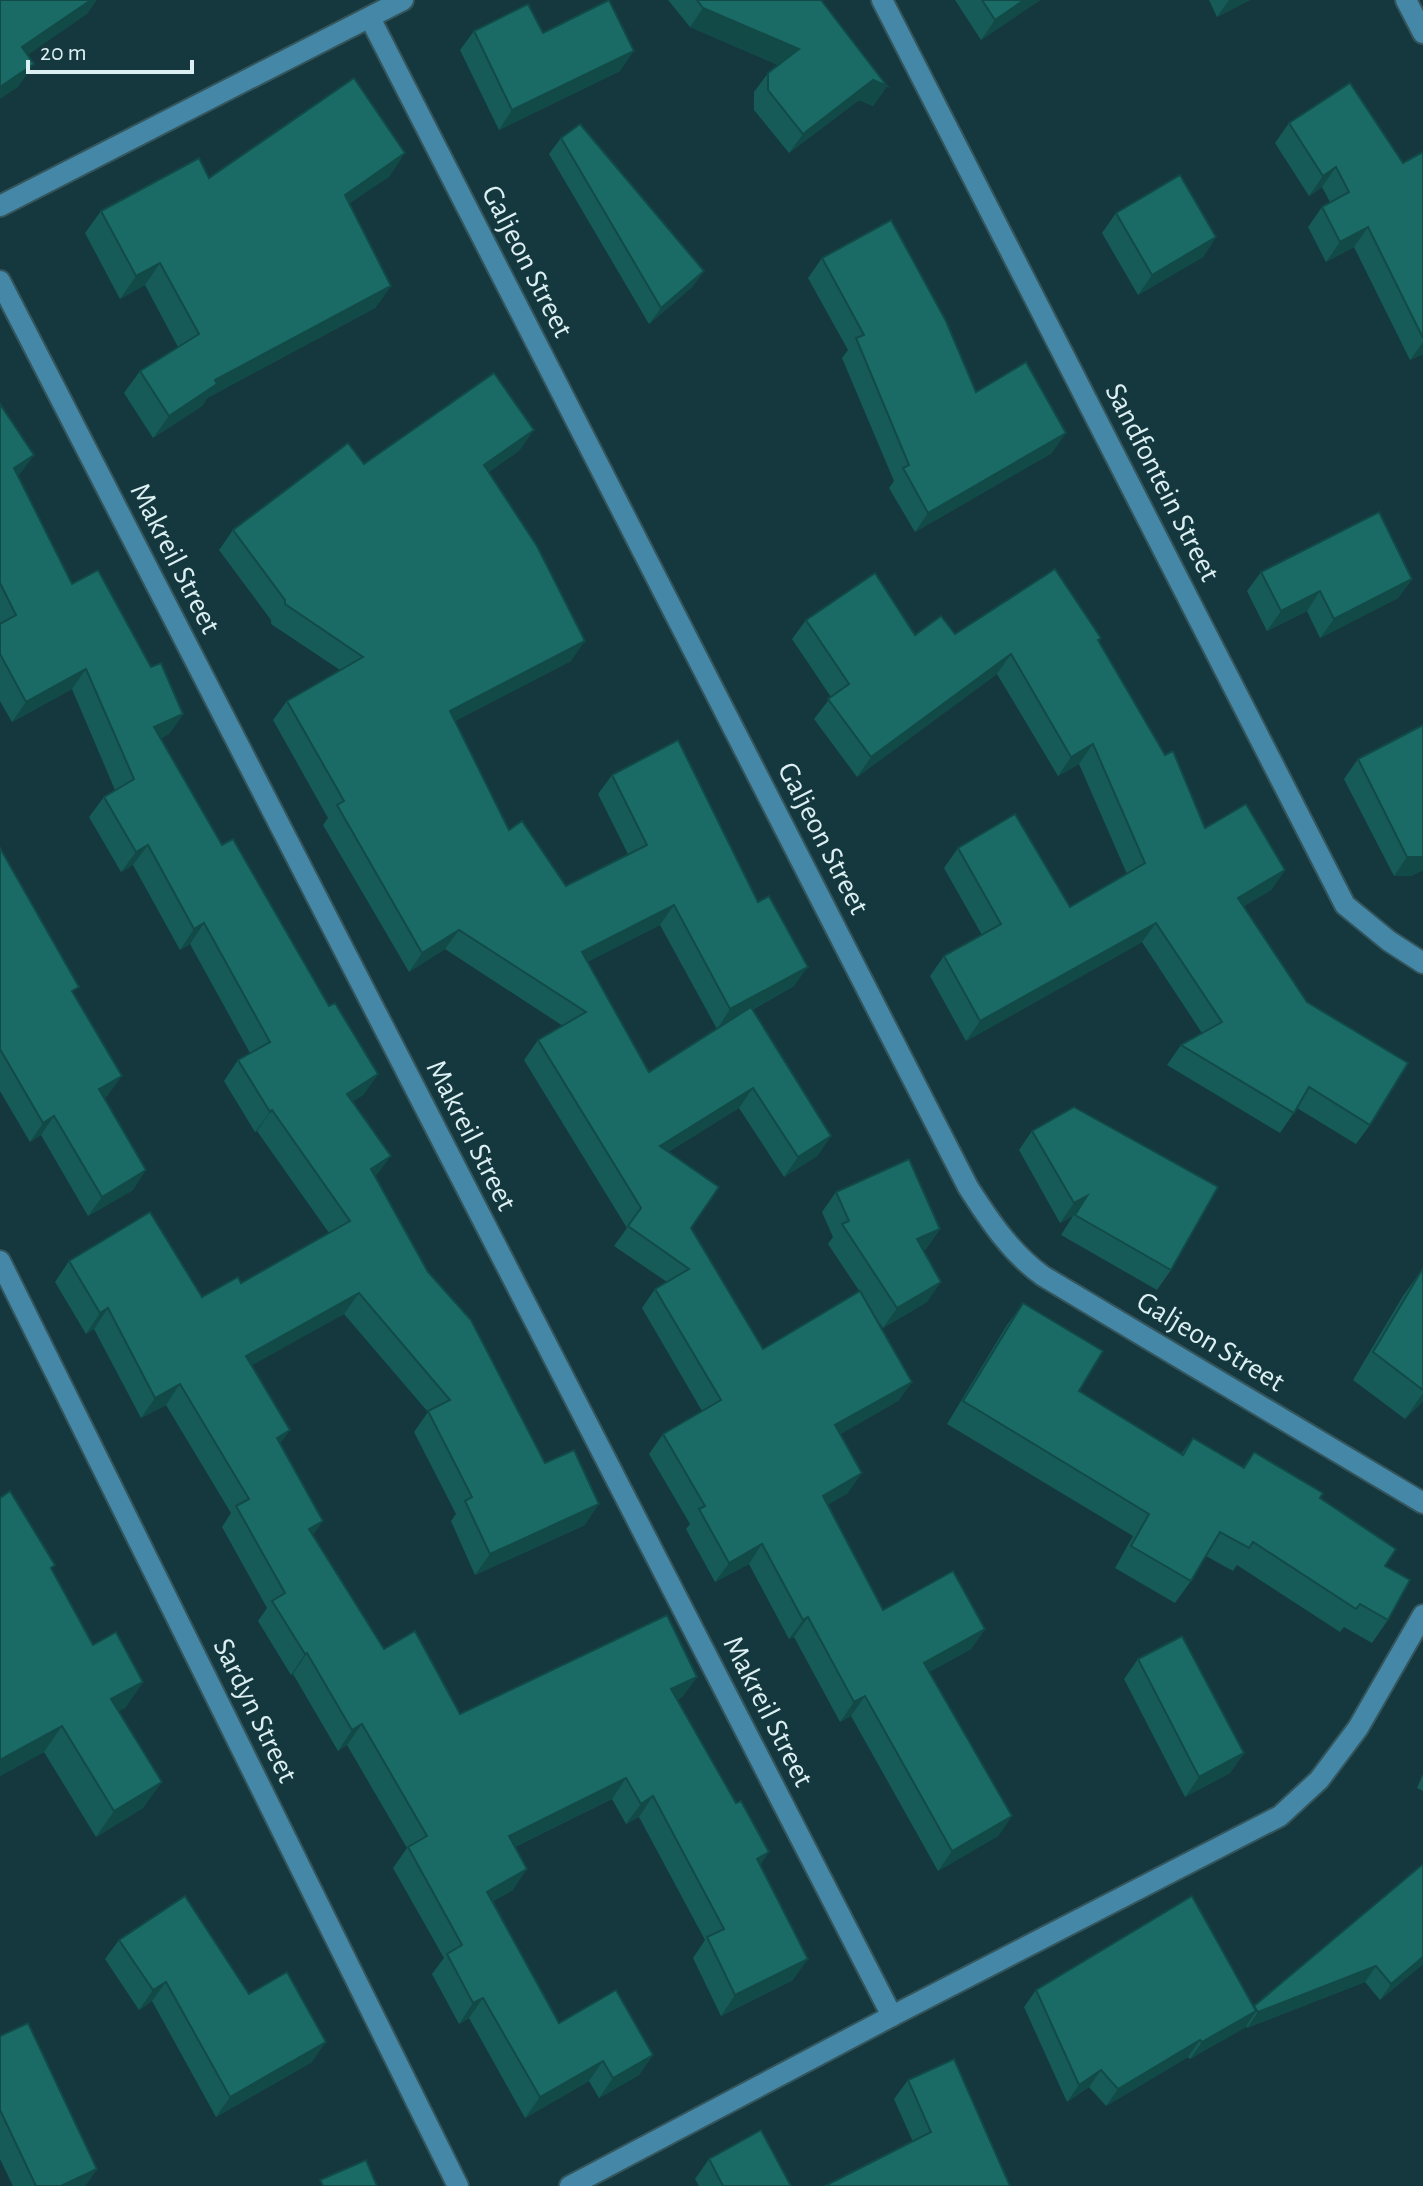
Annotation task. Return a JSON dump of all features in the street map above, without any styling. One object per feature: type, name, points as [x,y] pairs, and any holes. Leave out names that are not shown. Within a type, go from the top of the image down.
[{"type":"street","points":[[0,206],[403,0]]},
{"type":"street","name":"Sandfontein Street","points":[[882,0],[1345,905],[1389,941],[1423,963]]},
{"type":"street","points":[[1406,0],[1423,33]]},
{"type":"street","name":"Galjeon Street","points":[[370,18],[968,1187],[989,1219],[1022,1261],[1043,1276],[1423,1503]]},
{"type":"street","name":"Makreil Street","points":[[0,281],[892,2016]]},
{"type":"street","name":"Sardyn Street","points":[[0,1261],[458,2186]]},
{"type":"street","points":[[570,2186],[1280,1816],[1319,1780],[1358,1728],[1423,1615]]},
{"type":"building","points":[[0,0],[91,0],[22,47],[34,64],[0,87]]},
{"type":"building","points":[[609,0],[634,51],[512,110],[474,31],[528,4],[543,33]]},
{"type":"building","points":[[697,0],[821,0],[887,86],[873,80],[803,134],[768,90],[768,73],[799,49],[703,8]]},
{"type":"building","points":[[982,0],[1024,0],[995,20]]},
{"type":"building","points":[[354,78],[405,153],[345,195],[391,286],[215,380],[217,384],[169,416],[140,371],[199,334],[160,263],[136,276],[101,211],[199,158],[209,178]]},
{"type":"building","points":[[1350,83],[1403,163],[1423,152],[1423,338],[1368,227],[1340,242],[1322,207],[1349,192],[1336,167],[1323,176],[1289,123]]},
{"type":"building","points":[[580,124],[704,271],[661,308],[561,138]]},
{"type":"building","points":[[1180,175],[1216,237],[1152,275],[1116,213]]},
{"type":"building","points":[[891,220],[946,321],[976,392],[1026,362],[1066,433],[928,513],[903,468],[909,465],[856,338],[864,335],[822,258]]},
{"type":"building","points":[[494,373],[534,430],[484,465],[537,546],[585,641],[450,711],[509,830],[522,821],[566,886],[647,845],[612,775],[678,740],[758,902],[769,896],[808,967],[730,1009],[674,905],[582,952],[649,1072],[751,1007],[831,1136],[798,1157],[753,1088],[660,1146],[719,1187],[691,1228],[763,1349],[860,1291],[912,1382],[835,1425],[862,1473],[823,1496],[883,1610],[953,1571],[985,1629],[924,1663],[1012,1816],[952,1851],[865,1696],[854,1702],[808,1617],[803,1620],[762,1544],[729,1563],[699,1509],[705,1506],[663,1434],[721,1400],[655,1289],[689,1269],[628,1226],[641,1208],[538,1040],[586,1012],[459,930],[422,953],[337,805],[344,801],[287,701],[363,657],[285,604],[233,530],[348,443],[364,464]]},
{"type":"building","points":[[0,404],[34,455],[14,468],[72,584],[98,570],[151,667],[161,663],[183,714],[154,727],[222,845],[233,839],[329,1006],[335,1003],[378,1074],[347,1094],[391,1156],[371,1169],[428,1272],[471,1320],[545,1463],[574,1450],[599,1504],[490,1554],[465,1501],[472,1497],[428,1411],[450,1400],[359,1293],[246,1356],[290,1430],[277,1438],[323,1521],[309,1529],[384,1649],[415,1631],[460,1714],[667,1615],[697,1677],[671,1689],[736,1803],[741,1801],[769,1852],[757,1859],[808,1959],[735,1995],[707,1937],[724,1929],[653,1796],[641,1804],[626,1778],[509,1836],[527,1869],[487,1892],[559,2023],[616,1990],[653,2055],[613,2078],[603,2061],[540,2097],[483,1998],[473,2003],[447,1954],[462,1945],[408,1847],[427,1836],[362,1724],[352,1730],[272,1601],[285,1593],[236,1506],[249,1499],[180,1384],[155,1398],[108,1308],[100,1313],[69,1261],[150,1212],[202,1297],[238,1277],[241,1283],[350,1221],[272,1110],[270,1112],[238,1060],[270,1042],[204,923],[194,929],[148,845],[136,852],[104,797],[134,779],[86,669],[26,702],[0,654],[0,624],[16,615],[0,583]]},
{"type":"building","points":[[1379,512],[1412,579],[1334,619],[1320,591],[1281,611],[1261,572]]},
{"type":"building","points":[[1055,569],[1101,638],[1098,640],[1165,755],[1173,751],[1205,828],[1246,804],[1285,870],[1238,898],[1307,1002],[1408,1063],[1370,1125],[1309,1087],[1294,1113],[1181,1045],[1222,1022],[1156,923],[980,1021],[944,956],[1001,924],[958,848],[1015,814],[1070,907],[1145,863],[1093,744],[1071,757],[1011,654],[871,757],[828,699],[849,684],[806,620],[875,573],[915,635],[941,616],[955,634]]},
{"type":"building","points":[[1423,725],[1423,857],[1407,857],[1358,759]]},
{"type":"building","points":[[0,848],[79,987],[72,991],[122,1076],[99,1089],[146,1170],[102,1197],[54,1116],[43,1123],[0,1049]]},
{"type":"building","points":[[1074,1107],[1218,1187],[1171,1270],[1075,1215],[1087,1196],[1074,1203],[1032,1131]]},
{"type":"building","points":[[909,1159],[940,1229],[917,1239],[941,1282],[897,1308],[842,1224],[849,1221],[836,1192]]},
{"type":"building","points":[[1423,1268],[1423,1390],[1373,1352]]},
{"type":"building","points":[[1023,1303],[1103,1351],[1079,1391],[1183,1455],[1193,1438],[1244,1468],[1254,1452],[1323,1493],[1320,1498],[1396,1549],[1385,1566],[1410,1580],[1388,1620],[1360,1604],[1356,1609],[1253,1542],[1249,1548],[1220,1532],[1191,1581],[1131,1546],[1149,1514],[963,1401]]},
{"type":"building","points":[[10,1491],[55,1565],[51,1568],[93,1645],[116,1632],[143,1682],[111,1699],[162,1782],[114,1811],[62,1726],[0,1760],[0,1498]]},
{"type":"building","points":[[1182,1636],[1244,1753],[1199,1777],[1138,1659]]},
{"type":"building","points":[[1423,1864],[1423,1957],[1391,1984],[1376,1966],[1258,2012],[1254,2006]]},
{"type":"building","points":[[185,1896],[249,1994],[287,1972],[326,2042],[230,2097],[166,1982],[153,1990],[119,1940]]},
{"type":"building","points":[[1192,1896],[1256,2011],[1118,2089],[1101,2070],[1079,2085],[1036,1990]]},
{"type":"building","points":[[28,2023],[97,2169],[61,2186],[36,2186],[0,2110],[0,2036]]},
{"type":"building","points":[[954,2059],[1010,2186],[825,2186],[931,2132],[908,2080]]},
{"type":"building","points":[[761,2130],[791,2186],[723,2186],[709,2159]]},
{"type":"building","points":[[366,2160],[377,2186],[323,2186],[320,2180]]}]
